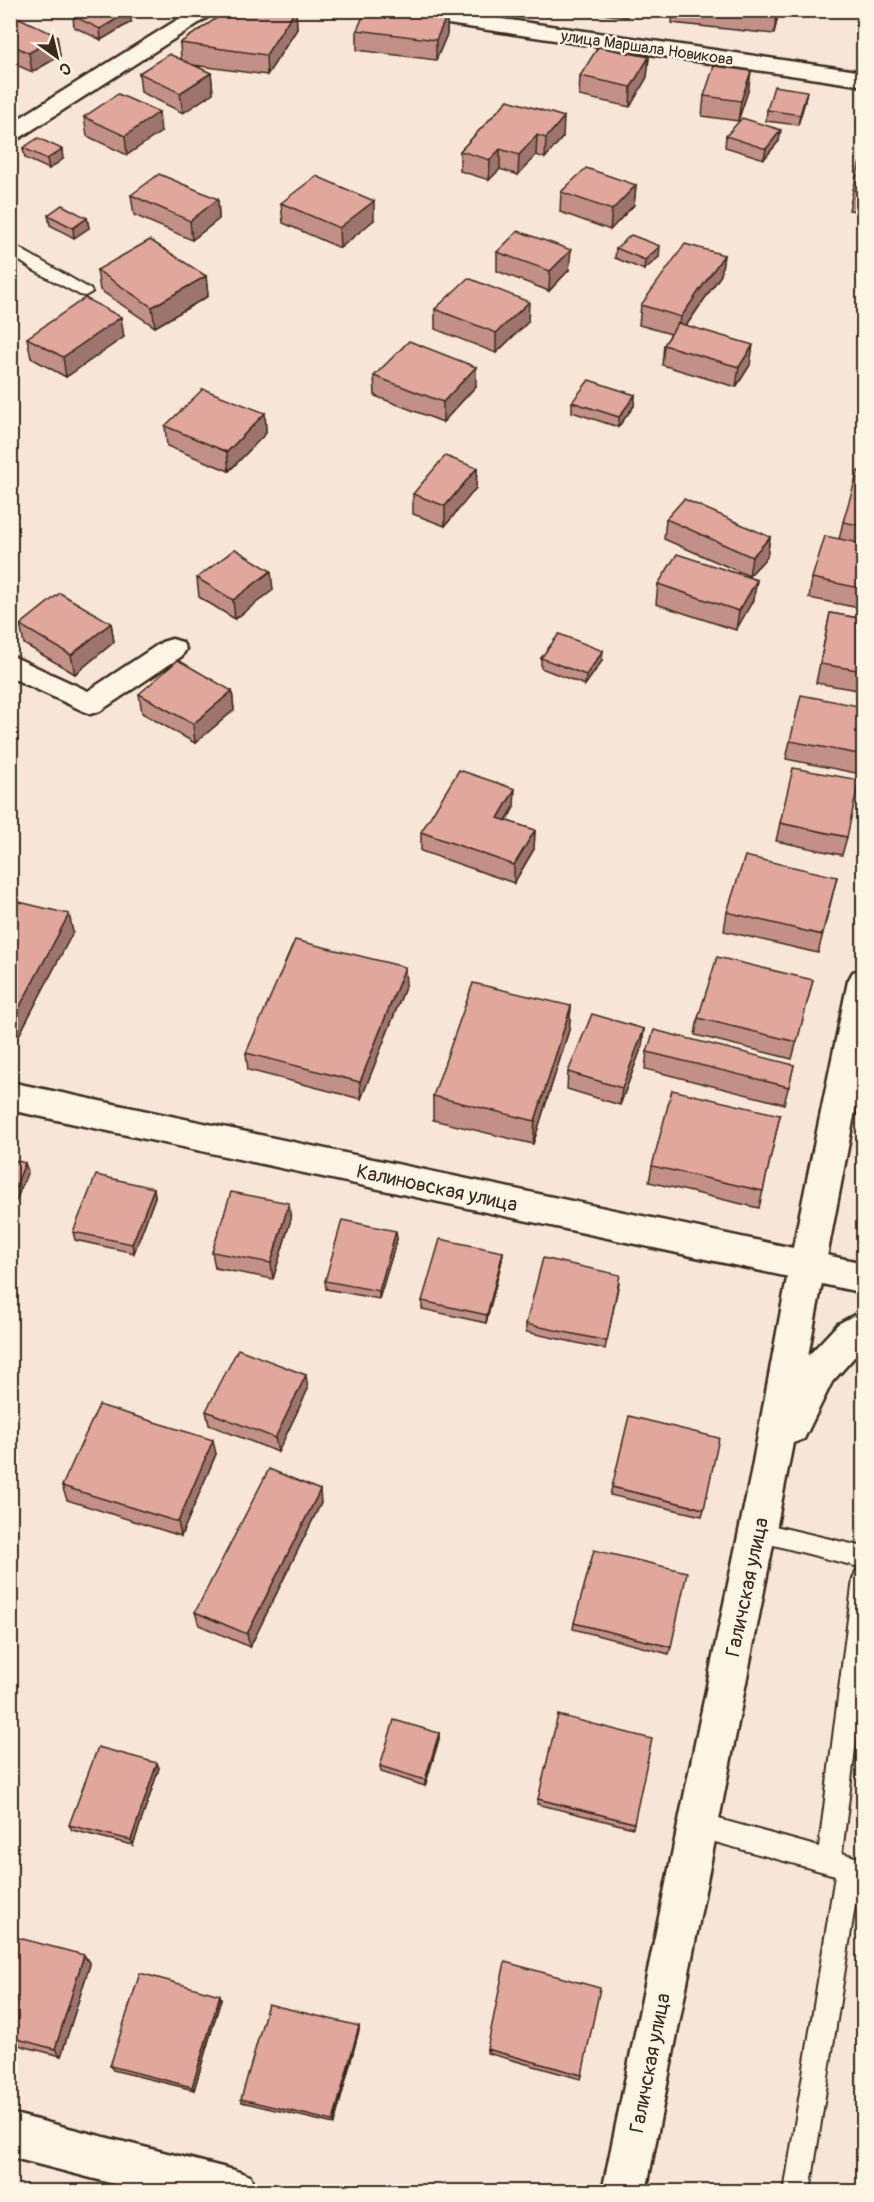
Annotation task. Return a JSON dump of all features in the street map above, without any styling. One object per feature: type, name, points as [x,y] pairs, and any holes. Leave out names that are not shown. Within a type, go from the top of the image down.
[{"type":"main road","points":[[10,134],[209,10]]},
{"type":"main road","name":"улица Маршала Новикова","points":[[394,10],[864,79]]},
{"type":"main road","points":[[10,665],[90,704],[172,650]]},
{"type":"main road","name":"Галичская улица","points":[[624,2192],[769,1478],[807,1267],[864,981]]},
{"type":"main road","name":"Калиновская улица","points":[[10,1096],[864,1278]]},
{"type":"main road","points":[[769,1478],[814,1375],[850,1334],[864,1326]]},
{"type":"main road","points":[[10,2135],[234,2192]]},
{"type":"lane","points":[[10,247],[38,267],[85,292]]},
{"type":"lane","points":[[758,1532],[864,1558]]},
{"type":"lane","points":[[828,1862],[864,1579]]},
{"type":"lane","points":[[697,1825],[849,1868],[797,2192]]},
{"type":"building","points":[[82,10],[130,11],[100,29],[73,16]]},
{"type":"building","points":[[229,10],[295,10],[266,55],[180,43]]},
{"type":"building","points":[[366,10],[414,10],[447,15],[436,40],[357,30]]},
{"type":"building","points":[[13,15],[57,36],[29,53],[10,44],[10,16]]},
{"type":"building","points":[[598,47],[649,57],[631,87],[580,76]]},
{"type":"building","points":[[169,54],[211,73],[180,93],[139,73]]},
{"type":"building","points":[[714,66],[751,71],[741,101],[704,96]]},
{"type":"building","points":[[774,86],[807,91],[800,115],[767,110]]},
{"type":"building","points":[[118,94],[159,112],[125,136],[84,117]]},
{"type":"building","points":[[508,100],[564,117],[546,138],[537,135],[519,155],[500,149],[490,160],[460,151]]},
{"type":"building","points":[[742,118],[781,130],[766,149],[726,136]]},
{"type":"building","points":[[38,138],[62,149],[47,159],[23,148]]},
{"type":"building","points":[[860,162],[864,162],[864,192],[853,190]]},
{"type":"building","points":[[586,168],[636,185],[612,210],[561,192]]},
{"type":"building","points":[[159,174],[218,199],[190,221],[131,195]]},
{"type":"building","points":[[316,176],[374,201],[339,228],[281,203]]},
{"type":"building","points":[[62,205],[87,218],[73,228],[48,215]]},
{"type":"building","points":[[518,231],[571,250],[550,271],[497,252]]},
{"type":"building","points":[[631,235],[660,246],[645,260],[616,248]]},
{"type":"building","points":[[150,240],[206,276],[152,307],[97,270]]},
{"type":"building","points":[[685,244],[724,255],[681,317],[641,305]]},
{"type":"building","points":[[468,278],[529,302],[496,333],[435,309]]},
{"type":"building","points":[[85,298],[121,317],[63,357],[27,338]]},
{"type":"building","points":[[678,323],[753,345],[739,367],[664,345]]},
{"type":"building","points":[[409,341],[476,367],[443,402],[374,376]]},
{"type":"building","points":[[589,380],[635,395],[619,417],[572,402]]},
{"type":"building","points":[[203,389],[265,413],[227,452],[165,426]]},
{"type":"building","points":[[445,456],[477,468],[445,506],[413,494]]},
{"type":"building","points":[[858,471],[864,472],[864,526],[843,522]]},
{"type":"building","points":[[684,499],[770,537],[752,557],[666,519]]},
{"type":"building","points":[[825,536],[864,544],[864,589],[812,578]]},
{"type":"building","points":[[235,549],[271,571],[233,600],[197,578]]},
{"type":"building","points":[[677,554],[757,580],[739,611],[658,584]]},
{"type":"building","points":[[60,593],[111,623],[71,655],[20,625]]},
{"type":"building","points":[[830,613],[864,619],[864,671],[820,664]]},
{"type":"building","points":[[559,634],[603,651],[586,675],[541,658]]},
{"type":"building","points":[[178,660],[232,691],[193,724],[139,694]]},
{"type":"building","points":[[801,695],[864,707],[864,755],[790,741]]},
{"type":"building","points":[[793,768],[859,780],[847,837],[780,823]]},
{"type":"building","points":[[459,770],[515,789],[498,818],[535,830],[514,865],[421,832]]},
{"type":"building","points":[[745,856],[837,877],[822,935],[727,912]]},
{"type":"building","points":[[15,901],[69,914],[10,1021],[10,909]]},
{"type":"building","points":[[295,940],[405,967],[360,1082],[246,1053]]},
{"type":"building","points":[[717,957],[813,980],[797,1042],[698,1018]]},
{"type":"building","points":[[473,983],[571,1006],[535,1121],[433,1096]]},
{"type":"building","points":[[592,1014],[644,1029],[622,1088],[568,1072]]},
{"type":"building","points":[[654,1030],[794,1065],[789,1087],[647,1052]]},
{"type":"building","points":[[672,1090],[780,1115],[763,1191],[652,1166]]},
{"type":"building","points":[[10,1159],[25,1163],[10,1200]]},
{"type":"building","points":[[96,1175],[154,1188],[132,1244],[73,1232]]},
{"type":"building","points":[[231,1192],[289,1203],[271,1263],[212,1252]]},
{"type":"building","points":[[342,1220],[396,1231],[379,1291],[325,1281]]},
{"type":"building","points":[[440,1239],[503,1252],[487,1315],[422,1301]]},
{"type":"building","points":[[543,1258],[620,1275],[607,1341],[526,1324]]},
{"type":"building","points":[[238,1349],[306,1375],[275,1438],[206,1411]]},
{"type":"building","points":[[99,1405],[213,1440],[178,1522],[62,1486]]},
{"type":"building","points":[[629,1416],[719,1438],[704,1509],[612,1487]]},
{"type":"building","points":[[269,1469],[320,1490],[247,1634],[195,1612]]},
{"type":"building","points":[[594,1550],[687,1572],[671,1647],[574,1623]]},
{"type":"building","points":[[558,1715],[652,1739],[634,1823],[538,1799]]},
{"type":"building","points":[[394,1720],[439,1733],[425,1780],[380,1766]]},
{"type":"building","points":[[98,1747],[157,1763],[131,1840],[69,1825]]},
{"type":"building","points":[[15,1937],[84,1955],[55,2049],[10,2037],[10,1950]]},
{"type":"building","points":[[505,1962],[600,1988],[582,2075],[487,2049]]},
{"type":"building","points":[[140,1973],[220,1995],[192,2087],[110,2066]]},
{"type":"building","points":[[268,2004],[359,2026],[333,2121],[241,2099]]}]
